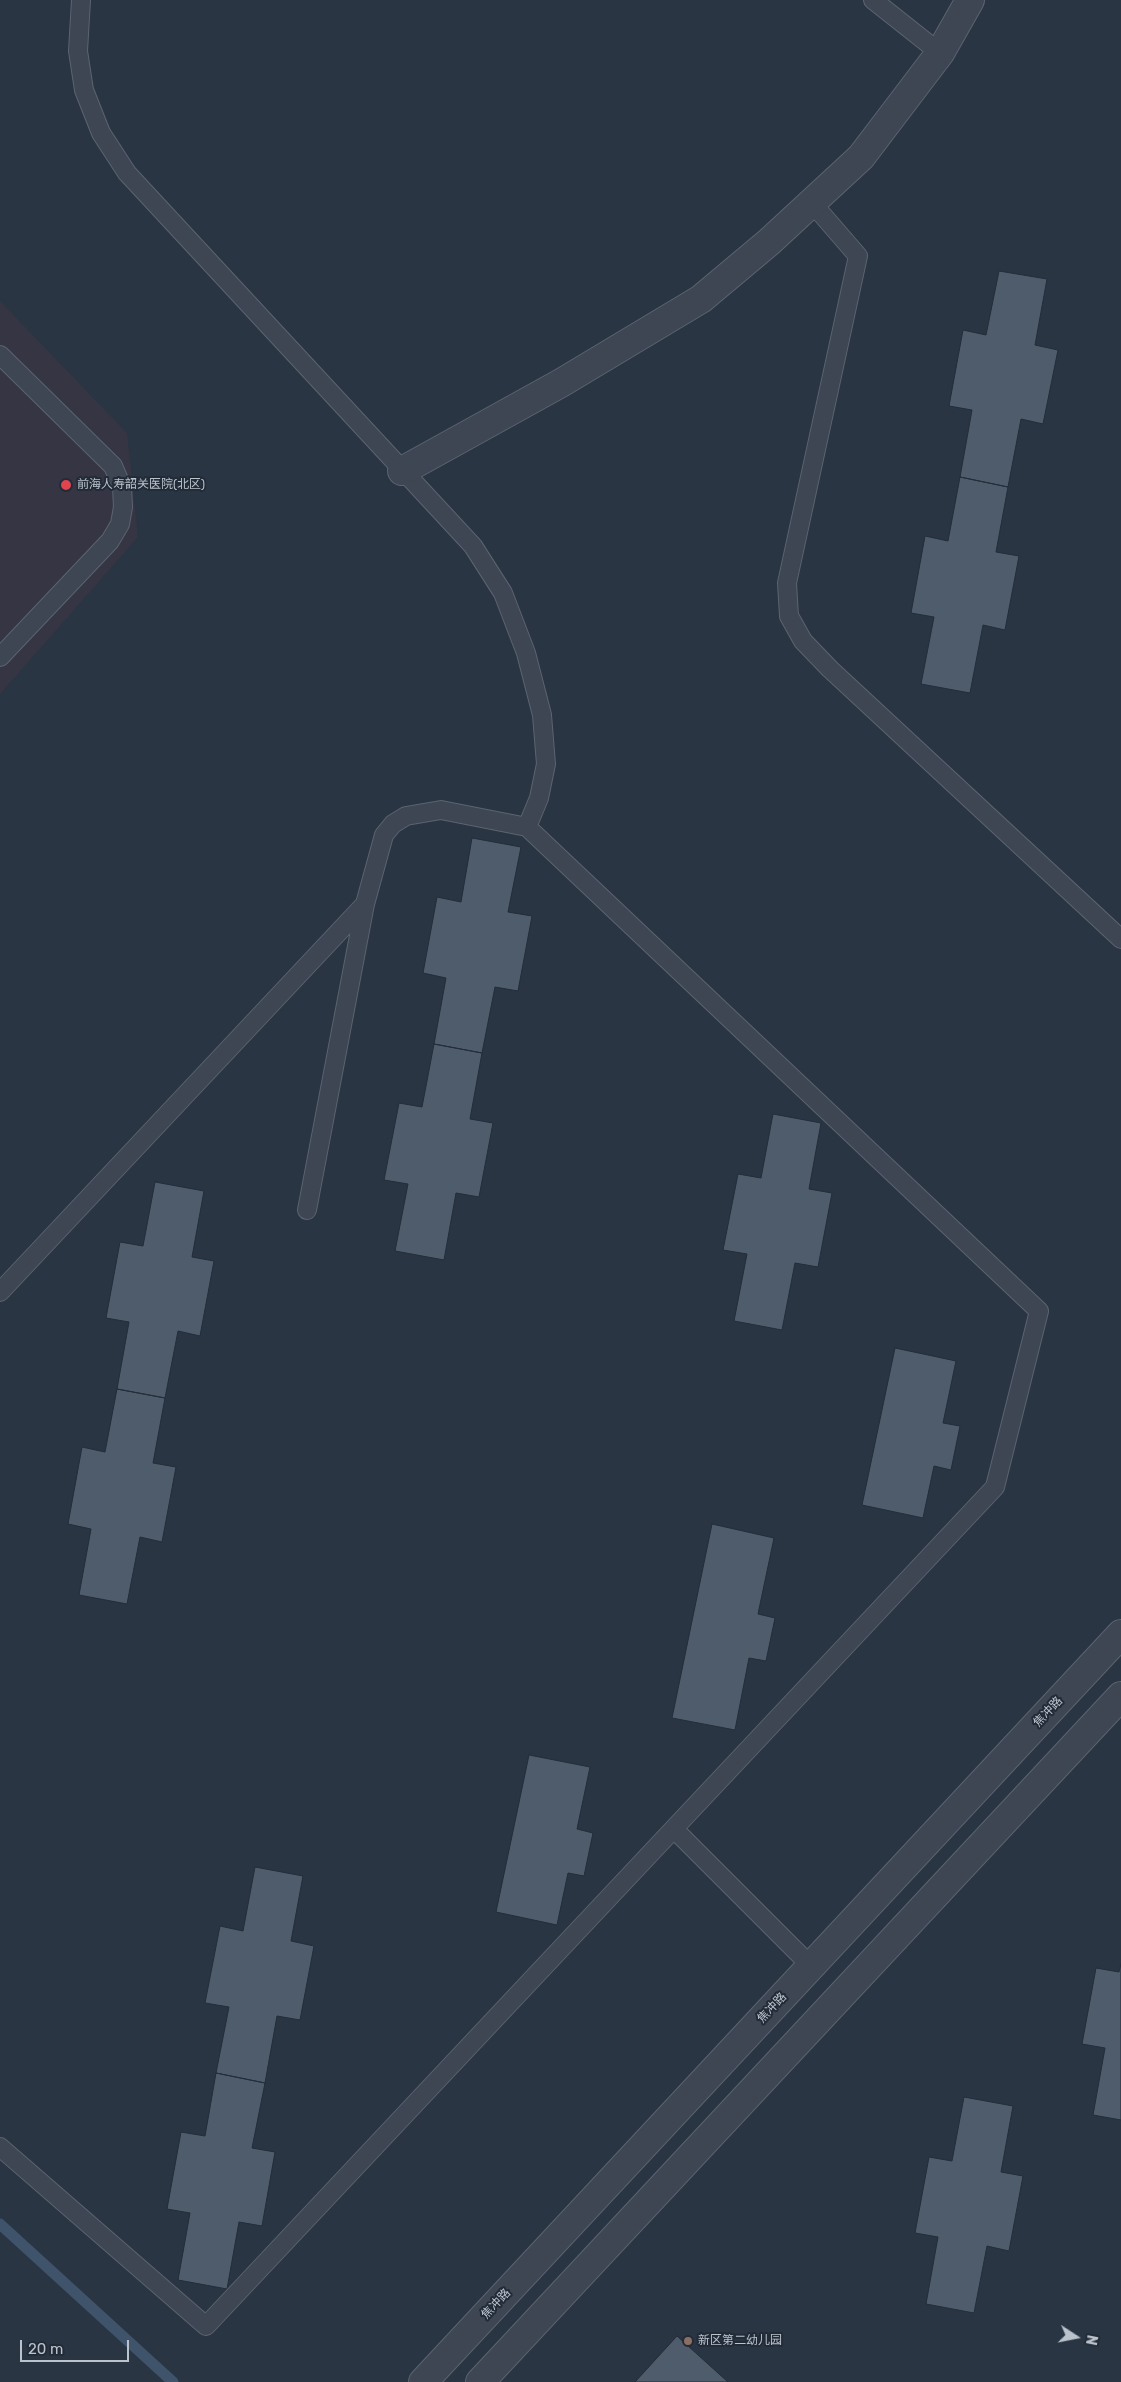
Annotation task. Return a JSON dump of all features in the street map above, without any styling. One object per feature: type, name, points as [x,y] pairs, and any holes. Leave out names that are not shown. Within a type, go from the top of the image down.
[{"type":"street","points":[[402,471],[561,383],[701,299],[813,204],[861,157],[940,53],[970,0]]},
{"type":"street","name":"焦冲路","points":[[423,2382],[1121,1634]]},
{"type":"street","points":[[480,2382],[1121,1696]]},
{"type":"lane","points":[[81,0],[78,51],[84,90],[101,133],[127,173],[473,546],[503,594],[526,653],[542,715],[546,764],[539,798],[527,827]]},
{"type":"lane","points":[[873,0],[940,53]]},
{"type":"lane","points":[[813,204],[858,256],[787,583],[789,616],[803,641],[830,669],[1121,939]]},
{"type":"lane","points":[[0,356],[113,466],[122,487],[123,507],[120,524],[110,541],[0,657]]},
{"type":"lane","points":[[0,2147],[206,2326],[995,1487],[1039,1311],[527,827],[441,810],[406,816],[393,824],[384,836],[365,904],[307,1210]]},
{"type":"lane","points":[[0,1292],[365,904]]},
{"type":"lane","points":[[674,1829],[811,1966]]},
{"type":"shaded area","name":"前海人寿韶关医院(北区)","points":[[0,301],[127,433],[138,537],[0,694]]},
{"type":"building","points":[[999,271],[1047,279],[1035,345],[1058,350],[1043,424],[1021,419],[1008,487],[960,477],[972,410],[949,406],[963,330],[986,335]]},
{"type":"building","points":[[960,477],[1008,487],[996,552],[1019,556],[1005,630],[983,625],[970,693],[921,684],[934,617],[911,613],[925,536],[948,541]]},
{"type":"building","points":[[472,838],[521,847],[508,912],[532,916],[518,991],[495,987],[482,1053],[434,1044],[446,978],[423,973],[437,897],[461,902]]},
{"type":"building","points":[[434,1044],[482,1053],[470,1119],[493,1123],[479,1197],[456,1193],[444,1260],[395,1251],[408,1184],[384,1180],[399,1103],[422,1107]]},
{"type":"building","points":[[773,1114],[821,1123],[809,1189],[832,1193],[818,1267],[795,1263],[782,1330],[734,1321],[747,1254],[723,1250],[738,1174],[761,1178]]},
{"type":"building","points":[[155,1182],[204,1191],[192,1257],[214,1261],[200,1336],[178,1331],[165,1398],[117,1389],[129,1322],[106,1318],[120,1242],[143,1246]]},
{"type":"building","points":[[895,1348],[956,1361],[943,1423],[960,1426],[951,1470],[934,1466],[923,1518],[862,1505]]},
{"type":"building","points":[[117,1389],[165,1398],[153,1463],[176,1467],[162,1542],[140,1537],[127,1604],[79,1595],[91,1529],[68,1524],[82,1447],[105,1452]]},
{"type":"building","points":[[712,1524],[774,1538],[758,1614],[775,1618],[766,1661],[749,1658],[735,1730],[672,1718]]},
{"type":"building","points":[[529,1755],[590,1767],[577,1829],[593,1833],[584,1876],[568,1873],[557,1925],[496,1912]]},
{"type":"building","points":[[255,1867],[303,1876],[291,1941],[314,1946],[300,2020],[277,2016],[265,2083],[216,2073],[229,2007],[205,2003],[220,1926],[243,1931]]},
{"type":"building","points":[[1121,1964],[1121,2120],[1093,2115],[1105,2048],[1082,2044],[1096,1968],[1119,1972]]},
{"type":"building","points":[[216,2073],[265,2083],[252,2148],[275,2152],[262,2226],[239,2222],[227,2289],[178,2280],[190,2213],[167,2209],[181,2132],[205,2136]]},
{"type":"building","points":[[964,2097],[1013,2106],[1001,2172],[1023,2176],[1009,2251],[987,2246],[974,2313],[926,2304],[938,2237],[915,2233],[929,2157],[952,2161]]},
{"type":"building","points":[[677,2336],[728,2382],[635,2382]]},
{"type":"waterway","points":[[0,2224],[173,2382]]},
{"type":"place","name":"前海人寿韶关医院(北区)","points":[[66,485]]},
{"type":"place","name":"新区第二幼儿园","points":[[688,2341]]}]
